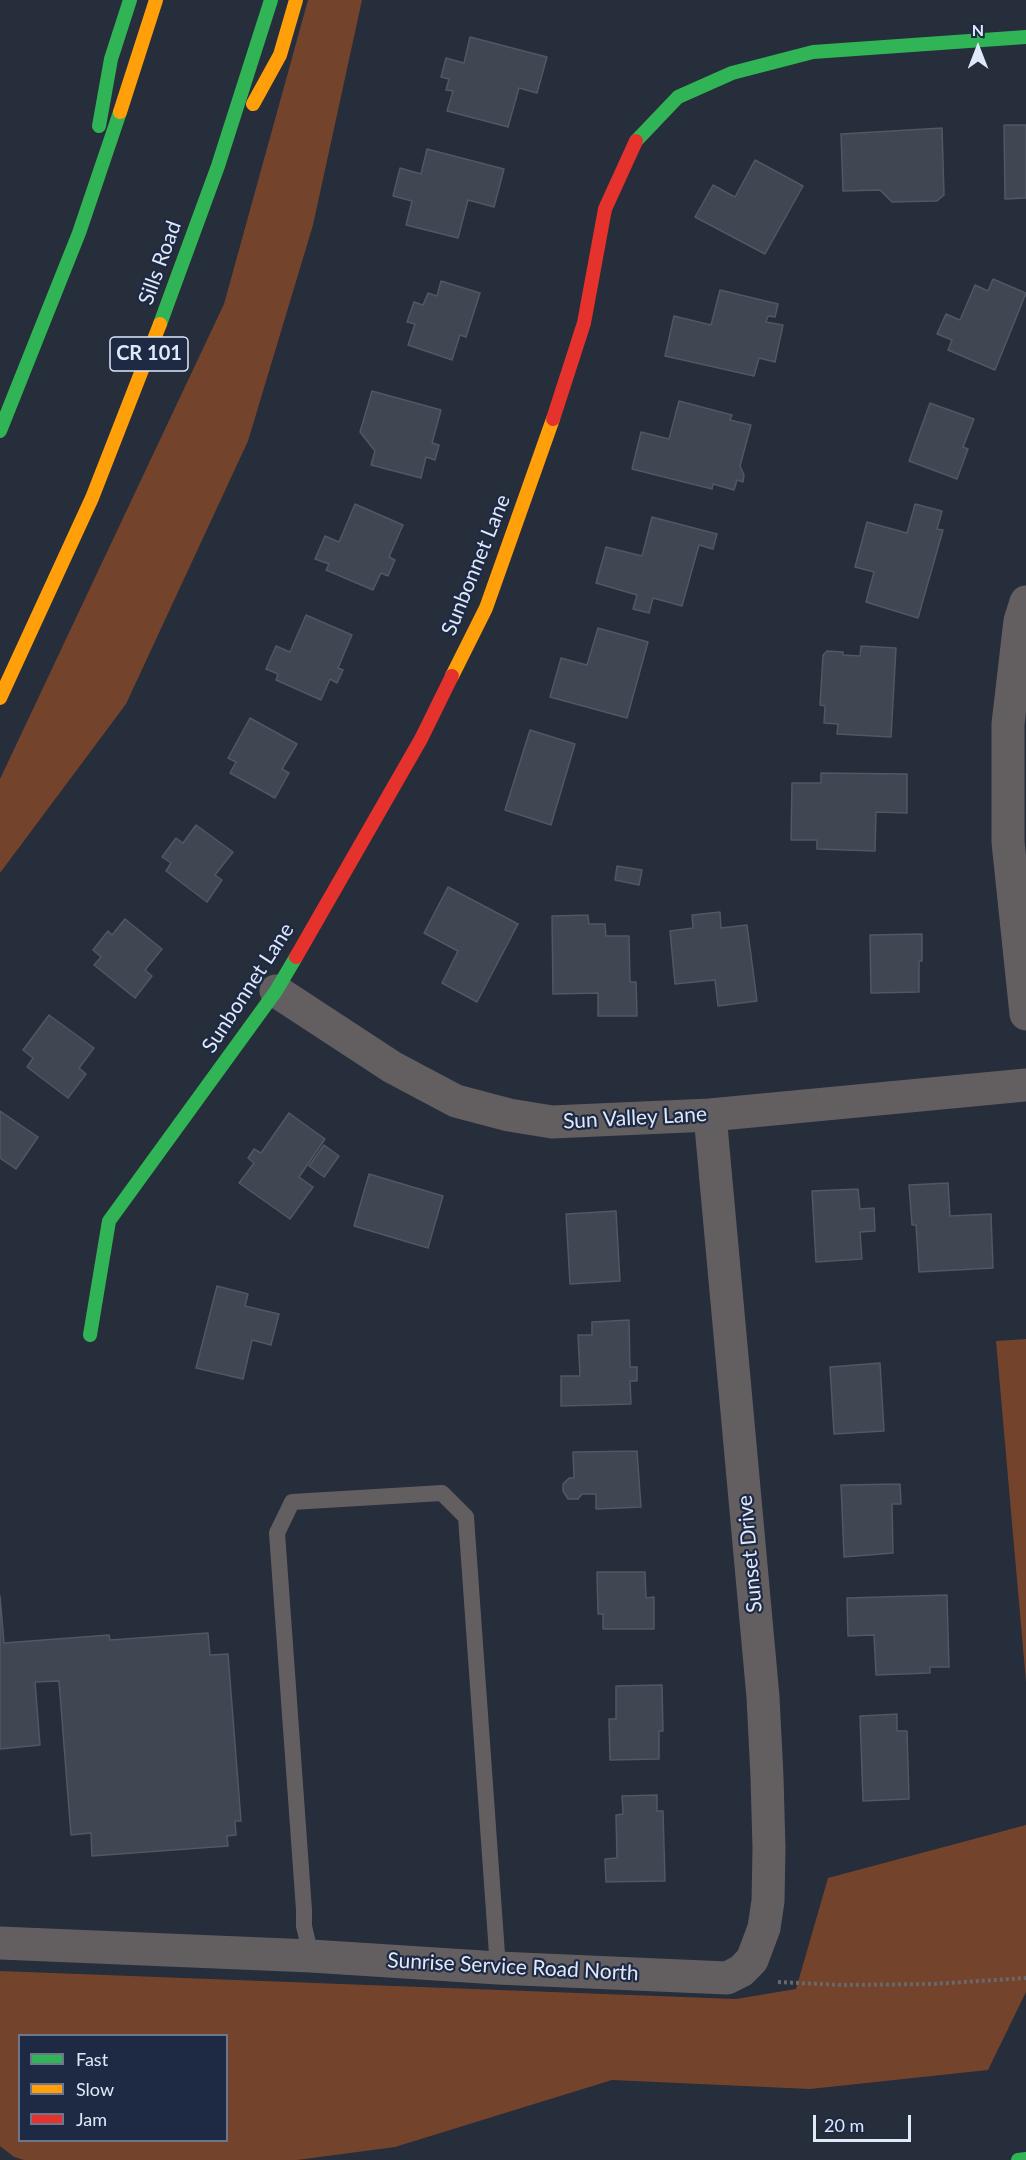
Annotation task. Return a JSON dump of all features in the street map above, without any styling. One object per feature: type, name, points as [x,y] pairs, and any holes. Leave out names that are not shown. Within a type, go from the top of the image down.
[{"type":"main road","points":[[80,233],[111,59],[130,0]]},
{"type":"main road","points":[[0,431],[80,233],[141,52],[156,0]]},
{"type":"main road","name":"Sills Road","points":[[0,698],[92,498],[159,327],[218,166],[271,0]]},
{"type":"main road","points":[[218,166],[280,55],[296,0]]},
{"type":"main road","name":"Sunbonnet Lane","points":[[90,1335],[109,1221],[276,991],[420,739],[486,608],[537,466],[584,323],[605,209],[634,143],[678,97],[732,73],[813,52],[1026,37]]},
{"type":"main road","points":[[1018,2160],[1026,2159]]},
{"type":"street","points":[[1026,602],[1020,621],[1008,724],[1008,842],[1026,1014]]},
{"type":"street","name":"Sun Valley Lane","points":[[276,991],[392,1067],[456,1101],[552,1122],[710,1115],[1026,1085]]},
{"type":"street","name":"Sunset Drive","points":[[710,1115],[763,1696],[769,1848],[768,1901],[764,1928],[752,1960],[741,1971],[727,1978]]},
{"type":"street","name":"Sunrise Service Road North","points":[[0,1943],[311,1956],[498,1968],[727,1978]]},
{"type":"lane","points":[[311,1956],[304,1926],[277,1533],[292,1502],[442,1493],[466,1517],[498,1968]]},
{"type":"path","points":[[727,1978],[841,1985],[933,1984],[1026,1978]]},
{"type":"shaded area","points":[[308,0],[362,0],[313,225],[248,441],[126,704],[0,873],[0,779],[224,304]]},
{"type":"shaded area","points":[[1026,1339],[1026,1682],[996,1341]]},
{"type":"shaded area","points":[[1026,1825],[1026,1992],[988,2070],[810,2089],[612,2080],[395,2147],[297,2160],[24,2160],[14,2157],[0,2146],[0,1971],[736,1999],[796,1989],[828,1878]]},
{"type":"building","points":[[470,37],[547,57],[537,93],[519,88],[508,127],[447,111],[453,91],[446,90],[449,79],[441,77],[446,58],[464,63]]},
{"type":"building","points":[[1004,125],[1026,125],[1026,198],[1005,199]]},
{"type":"building","points":[[942,128],[944,195],[937,201],[892,202],[880,190],[843,191],[841,134]]},
{"type":"building","points":[[427,149],[504,169],[494,207],[468,200],[458,238],[406,225],[412,201],[393,196],[400,168],[421,174]]},
{"type":"building","points":[[755,160],[803,186],[765,254],[695,217],[713,185],[735,197]]},
{"type":"building","points":[[993,279],[1026,293],[995,370],[948,350],[952,340],[937,334],[946,314],[960,320],[975,285],[988,291]]},
{"type":"building","points":[[441,281],[480,293],[466,337],[460,335],[452,360],[408,345],[415,324],[407,322],[414,302],[423,305],[428,293],[437,296]]},
{"type":"building","points":[[720,290],[778,304],[775,317],[768,316],[766,322],[783,325],[775,362],[759,358],[754,376],[665,356],[674,316],[711,325]]},
{"type":"building","points":[[372,391],[441,410],[432,443],[439,445],[435,460],[426,457],[421,478],[371,465],[375,451],[360,432]]},
{"type":"building","points":[[679,401],[732,415],[730,420],[751,425],[740,466],[744,475],[743,482],[737,480],[734,490],[713,484],[712,489],[632,469],[641,432],[669,439]]},
{"type":"building","points":[[930,403],[974,419],[963,447],[968,449],[957,479],[909,461]]},
{"type":"building","points":[[355,504],[403,525],[389,557],[395,560],[388,576],[381,573],[373,590],[326,570],[329,564],[315,559],[325,536],[339,542]]},
{"type":"building","points":[[915,504],[942,511],[937,529],[943,530],[918,618],[866,602],[874,572],[855,567],[867,522],[907,533]]},
{"type":"building","points":[[652,517],[717,534],[713,549],[699,545],[682,606],[653,598],[649,613],[633,609],[637,595],[596,583],[606,547],[642,556]]},
{"type":"building","points":[[306,615],[352,635],[338,668],[343,670],[337,683],[330,679],[321,700],[276,680],[278,674],[266,669],[276,646],[290,652]]},
{"type":"building","points":[[598,628],[648,642],[627,718],[550,697],[561,658],[587,665]]},
{"type":"building","points":[[861,646],[896,648],[891,737],[837,734],[838,724],[824,723],[825,706],[820,705],[823,655],[827,651],[860,656]]},
{"type":"building","points":[[250,718],[297,744],[282,769],[289,773],[275,798],[230,773],[236,762],[228,758]]},
{"type":"building","points":[[530,730],[575,744],[551,825],[505,810]]},
{"type":"building","points":[[821,773],[907,774],[907,813],[876,812],[875,851],[817,849],[817,840],[791,840],[792,783],[821,783]]},
{"type":"building","points":[[196,825],[233,852],[215,875],[222,880],[207,902],[166,871],[171,863],[162,857],[176,838],[183,843]]},
{"type":"building","points":[[617,866],[642,870],[639,885],[615,880]]},
{"type":"building","points":[[448,887],[518,924],[477,1002],[442,983],[458,951],[424,933]]},
{"type":"building","points":[[720,912],[721,928],[747,925],[757,1001],[718,1006],[715,980],[675,984],[670,931],[693,928],[692,915]]},
{"type":"building","points":[[588,915],[589,924],[605,924],[606,936],[629,936],[630,982],[636,982],[637,1016],[598,1016],[598,993],[553,994],[552,916]]},
{"type":"building","points":[[125,919],[162,949],[145,970],[152,976],[135,998],[94,965],[101,957],[93,950],[108,931],[112,935]]},
{"type":"building","points":[[922,934],[919,992],[871,993],[870,935]]},
{"type":"building","points":[[49,1015],[94,1048],[79,1068],[86,1074],[68,1098],[27,1067],[33,1058],[23,1050]]},
{"type":"building","points":[[0,1111],[38,1137],[16,1169],[0,1158]]},
{"type":"building","points":[[289,1113],[325,1139],[299,1177],[313,1187],[290,1219],[239,1183],[254,1163],[248,1158],[254,1149],[261,1153]]},
{"type":"building","points":[[324,1145],[339,1156],[324,1177],[309,1166]]},
{"type":"building","points":[[369,1174],[443,1196],[428,1248],[354,1226]]},
{"type":"building","points":[[948,1183],[950,1216],[991,1214],[993,1268],[919,1272],[916,1225],[912,1225],[909,1185]]},
{"type":"building","points":[[858,1189],[860,1209],[874,1208],[875,1231],[860,1232],[862,1259],[816,1262],[812,1191]]},
{"type":"building","points":[[616,1211],[620,1281],[570,1284],[566,1214]]},
{"type":"building","points":[[217,1286],[248,1294],[245,1306],[279,1314],[271,1345],[252,1340],[243,1379],[196,1368]]},
{"type":"building","points":[[629,1320],[630,1367],[637,1367],[637,1381],[630,1381],[631,1404],[561,1406],[561,1376],[580,1376],[578,1335],[592,1335],[592,1322]]},
{"type":"building","points":[[880,1363],[884,1431],[834,1434],[830,1367]]},
{"type":"building","points":[[637,1451],[641,1507],[596,1509],[596,1494],[582,1494],[578,1499],[568,1499],[563,1491],[563,1484],[569,1478],[574,1478],[573,1452]]},
{"type":"building","points":[[900,1484],[901,1504],[892,1504],[893,1553],[844,1557],[841,1485]]},
{"type":"building","points":[[597,1572],[645,1572],[646,1598],[654,1597],[654,1629],[603,1629],[603,1614],[598,1614]]},
{"type":"building","points":[[947,1595],[949,1667],[930,1667],[930,1673],[876,1675],[874,1635],[848,1636],[847,1598]]},
{"type":"building","points":[[0,1596],[4,1643],[109,1635],[110,1640],[208,1633],[210,1655],[228,1654],[241,1821],[235,1821],[236,1835],[227,1836],[228,1846],[92,1856],[91,1833],[71,1835],[59,1681],[35,1682],[40,1745],[0,1749]]},
{"type":"building","points":[[662,1685],[663,1731],[659,1731],[659,1759],[610,1760],[609,1719],[616,1719],[616,1686]]},
{"type":"building","points":[[897,1714],[897,1731],[907,1731],[909,1799],[863,1801],[860,1716]]},
{"type":"building","points":[[657,1795],[657,1811],[663,1811],[665,1881],[606,1882],[605,1859],[617,1858],[616,1815],[623,1814],[622,1796]]},
{"type":"traffic: fast","points":[[99,126],[111,59],[130,0]]},
{"type":"traffic: fast","points":[[160,324],[218,166],[271,0]]},
{"type":"traffic: fast","points":[[636,141],[678,97],[732,73],[813,52],[1026,37]]},
{"type":"traffic: fast","points":[[0,431],[79,233],[120,112]]},
{"type":"traffic: fast","points":[[90,1335],[109,1221],[276,991],[296,957]]},
{"type":"traffic: fast","points":[[1018,2160],[1026,2159]]},
{"type":"traffic: slow","points":[[120,112],[156,0]]},
{"type":"traffic: slow","points":[[253,104],[280,55],[296,0]]},
{"type":"traffic: slow","points":[[0,698],[92,498],[160,324]]},
{"type":"traffic: slow","points":[[452,676],[486,608],[553,419]]},
{"type":"traffic: jam","points":[[553,419],[584,323],[605,209],[636,141]]},
{"type":"traffic: jam","points":[[296,957],[421,739],[452,676]]}]
